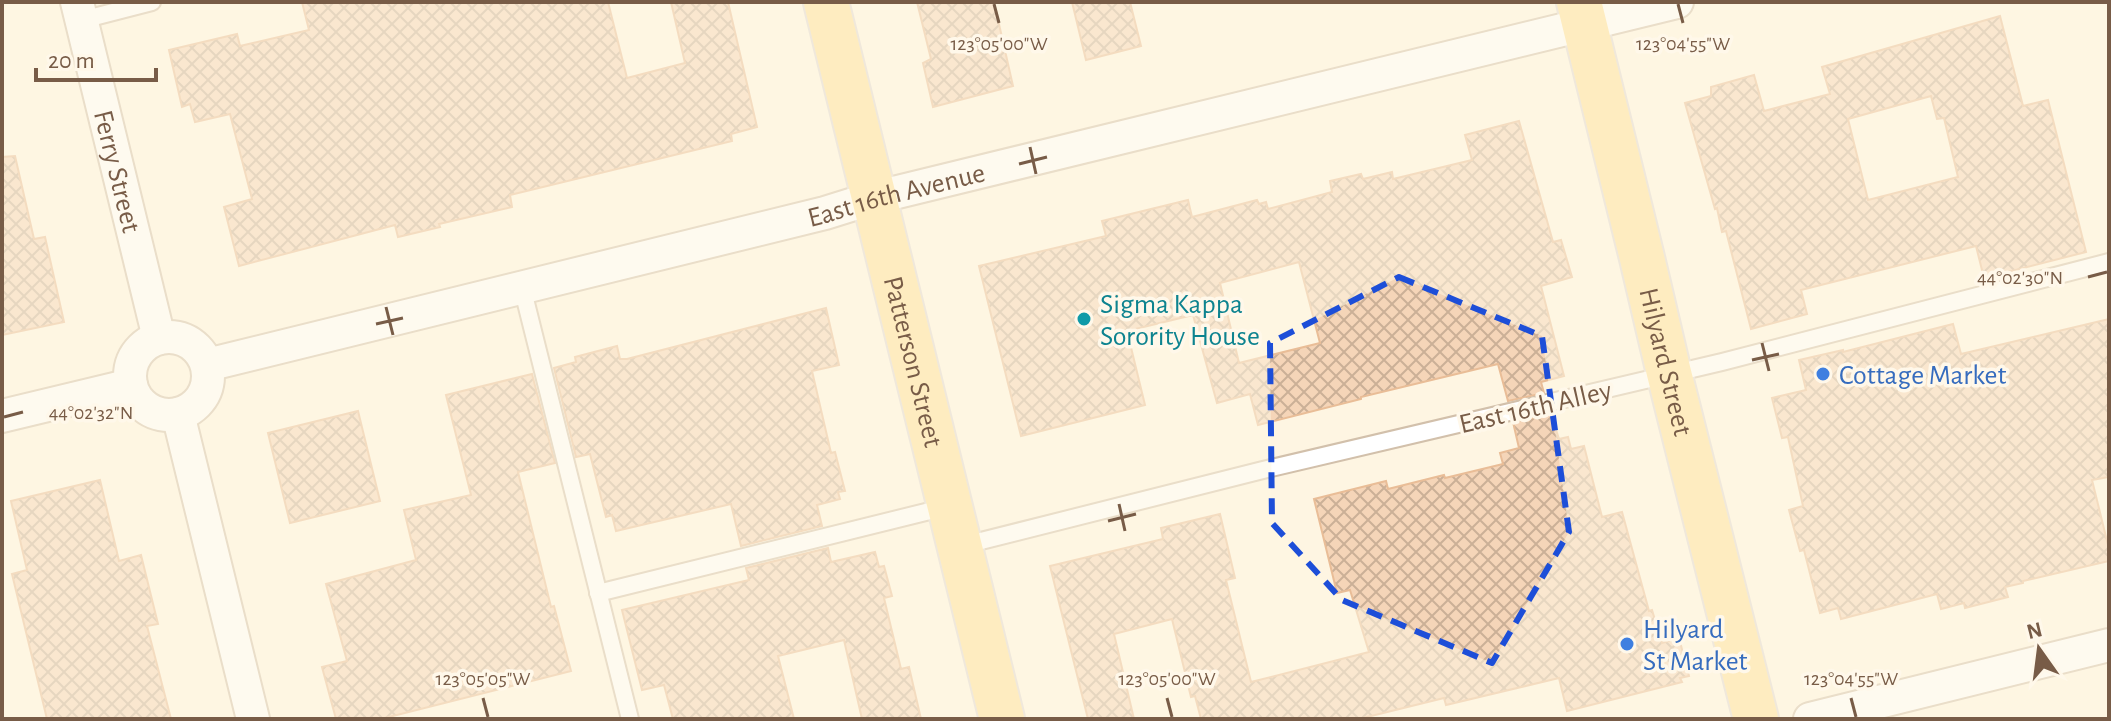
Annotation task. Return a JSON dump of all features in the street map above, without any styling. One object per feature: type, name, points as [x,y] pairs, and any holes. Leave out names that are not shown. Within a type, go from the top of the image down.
[{"type":"main road","name":"Patterson Street","points":[[826,2],[1002,719]]},
{"type":"main road","name":"Hilyard Street","points":[[1582,14],[1756,719]]},
{"type":"street","name":"East 16th Avenue","points":[[207,365],[825,213],[1582,14],[1677,2]]},
{"type":"street","name":"Ferry Street","points":[[80,11],[159,338]]},
{"type":"street","points":[[159,338],[183,339],[194,345],[207,365],[206,390],[190,409],[178,414],[155,412],[136,396],[131,385],[133,361],[148,343],[159,338]]},
{"type":"street","points":[[2,416],[131,385]]},
{"type":"street","points":[[178,414],[253,719]]},
{"type":"street","points":[[1810,719],[2109,645]]},
{"type":"lane","points":[[80,11],[152,2]]},
{"type":"lane","name":"East 16th Alley","points":[[598,593],[1263,470],[1722,362],[2109,262]]},
{"type":"lane","points":[[522,287],[630,719]]},
{"type":"highlighted area","points":[[1399,277],[1542,336],[1569,532],[1492,663],[1342,600],[1272,523],[1270,343]]},
{"type":"building","points":[[302,2],[608,2],[627,78],[685,63],[671,2],[728,2],[757,127],[731,134],[732,141],[510,195],[512,207],[439,224],[440,227],[398,237],[395,225],[239,266],[224,207],[252,199],[230,114],[195,122],[190,104],[182,107],[169,50],[237,34],[240,46],[309,30]]},
{"type":"building","points":[[917,2],[994,2],[1013,86],[933,107],[923,63],[931,59]]},
{"type":"building","points":[[1072,2],[1130,2],[1141,46],[1086,60]]},
{"type":"building","points":[[2000,16],[2023,106],[2048,100],[2086,252],[1984,278],[1976,246],[1801,290],[1807,314],[1751,329],[1726,231],[1722,232],[1685,103],[1711,96],[1711,87],[1754,75],[1764,111],[1830,94],[1822,67]],"holes":[[[1931,96],[1937,119],[1944,118],[1958,177],[1868,200],[1848,119]]]},
{"type":"building","points":[[1519,121],[1553,242],[1561,240],[1572,277],[1541,286],[1564,376],[1541,382],[1544,393],[1508,401],[1498,364],[1258,425],[1250,394],[1217,403],[1193,315],[1127,331],[1145,405],[1021,436],[979,266],[1106,236],[1102,221],[1188,200],[1192,217],[1257,200],[1259,204],[1266,202],[1268,209],[1332,192],[1330,181],[1361,174],[1363,179],[1392,172],[1393,179],[1472,160],[1465,135]],"holes":[[[1299,262],[1320,343],[1239,363],[1220,283]]]},
{"type":"building","points":[[15,156],[34,239],[45,237],[64,322],[2,335],[2,157]]},
{"type":"building","points":[[826,308],[839,365],[812,371],[831,453],[835,452],[845,491],[838,492],[840,499],[817,505],[822,526],[741,546],[731,504],[616,531],[612,515],[606,517],[590,454],[576,457],[554,368],[576,362],[575,357],[617,346],[620,359],[627,359]]},
{"type":"building","points":[[2109,319],[2109,477],[2092,480],[2109,549],[2109,561],[2023,581],[2005,587],[2008,597],[1965,608],[1964,603],[1941,609],[1937,594],[1841,619],[1838,608],[1820,613],[1804,550],[1800,551],[1789,510],[1803,506],[1788,437],[1782,438],[1772,398],[1806,390],[1799,360],[1953,324],[1961,354]]},
{"type":"building","points":[[532,374],[555,463],[518,472],[551,607],[554,606],[571,671],[381,719],[336,719],[322,667],[347,661],[326,584],[416,560],[404,510],[471,495],[446,395]]},
{"type":"building","points":[[358,411],[380,501],[290,523],[268,433]]},
{"type":"building","points":[[1551,414],[1559,439],[1568,437],[1571,449],[1584,446],[1602,517],[1622,512],[1649,611],[1652,610],[1662,643],[1679,638],[1689,676],[1680,678],[1682,682],[1567,711],[1559,678],[1446,705],[1444,698],[1359,719],[1201,719],[1195,696],[1191,697],[1172,619],[1114,634],[1134,719],[1088,719],[1050,566],[1163,539],[1161,528],[1220,514],[1235,578],[1226,580],[1251,682],[1369,652],[1350,590],[1337,593],[1314,499],[1386,481],[1388,489],[1503,464],[1500,453],[1519,448],[1513,422]]},
{"type":"building","points":[[100,480],[119,561],[141,555],[158,624],[147,626],[171,719],[47,719],[12,574],[27,570],[11,501]]},
{"type":"building","points":[[828,548],[831,562],[875,552],[879,567],[884,566],[892,596],[884,598],[901,669],[909,667],[921,719],[862,719],[844,640],[778,656],[794,719],[673,719],[664,685],[642,690],[622,610],[749,580],[746,568]]},
{"type":"place","name":"Sigma Kappa Sorority House","points":[[1084,319]]},
{"type":"place","name":"Cottage Market","points":[[1823,374]]},
{"type":"place","name":"Hilyard St Market","points":[[1627,644]]}]
